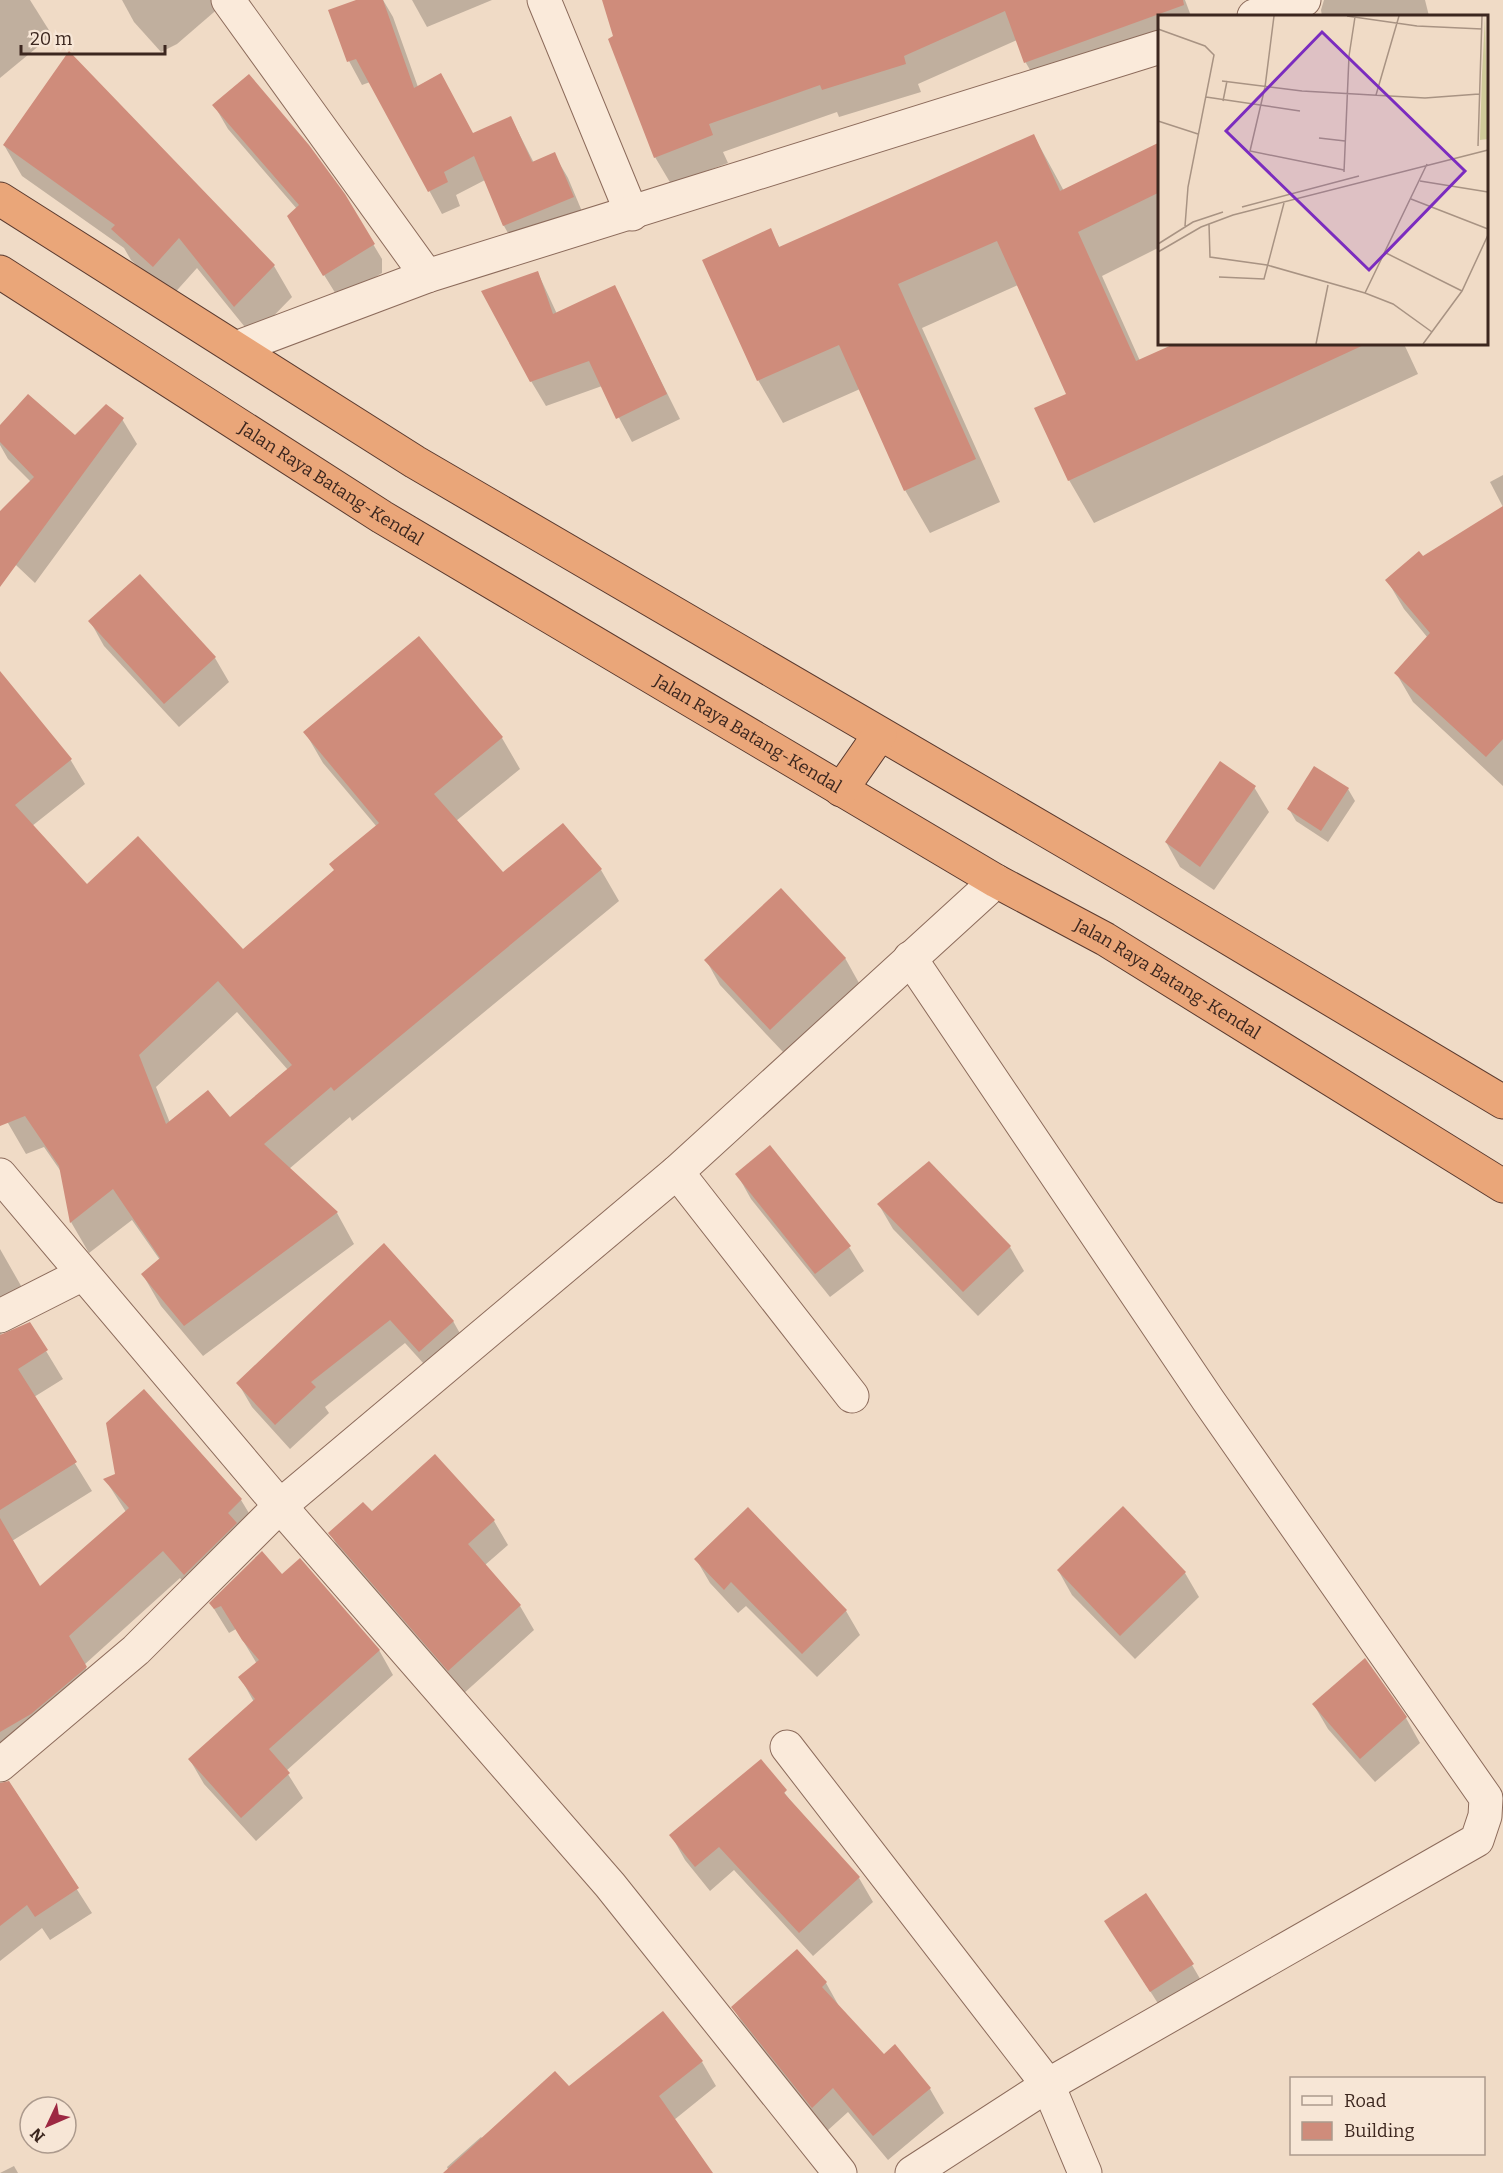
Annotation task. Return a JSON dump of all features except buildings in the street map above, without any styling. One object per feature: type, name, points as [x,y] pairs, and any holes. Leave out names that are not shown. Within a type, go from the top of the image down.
[{"type":"highway","points":[[0,199],[415,462],[1503,1102]]},
{"type":"highway","name":"Jalan Raya Batang-Kendal","points":[[0,272],[381,517],[996,881],[1105,939],[1503,1186]]},
{"type":"highway","points":[[841,790],[880,734]]},
{"type":"street","points":[[228,0],[427,276]]},
{"type":"street","points":[[544,0],[632,214]]},
{"type":"street","points":[[1243,0],[1249,15]]},
{"type":"street","points":[[1257,15],[1304,0]]},
{"type":"street","points":[[236,348],[427,276],[632,214],[1158,48]]},
{"type":"street","points":[[0,1765],[136,1650],[280,1506],[677,1172],[996,881]]},
{"type":"street","points":[[910,958],[1208,1400],[1486,1798],[1485,1816],[1477,1840],[1048,2085],[912,2173]]},
{"type":"street","points":[[677,1172],[852,1396]]},
{"type":"street","points":[[0,1175],[280,1506],[610,1885],[840,2173]]},
{"type":"street","points":[[0,1316],[83,1274]]},
{"type":"street","points":[[787,1747],[1048,2085],[1085,2173]]}]
